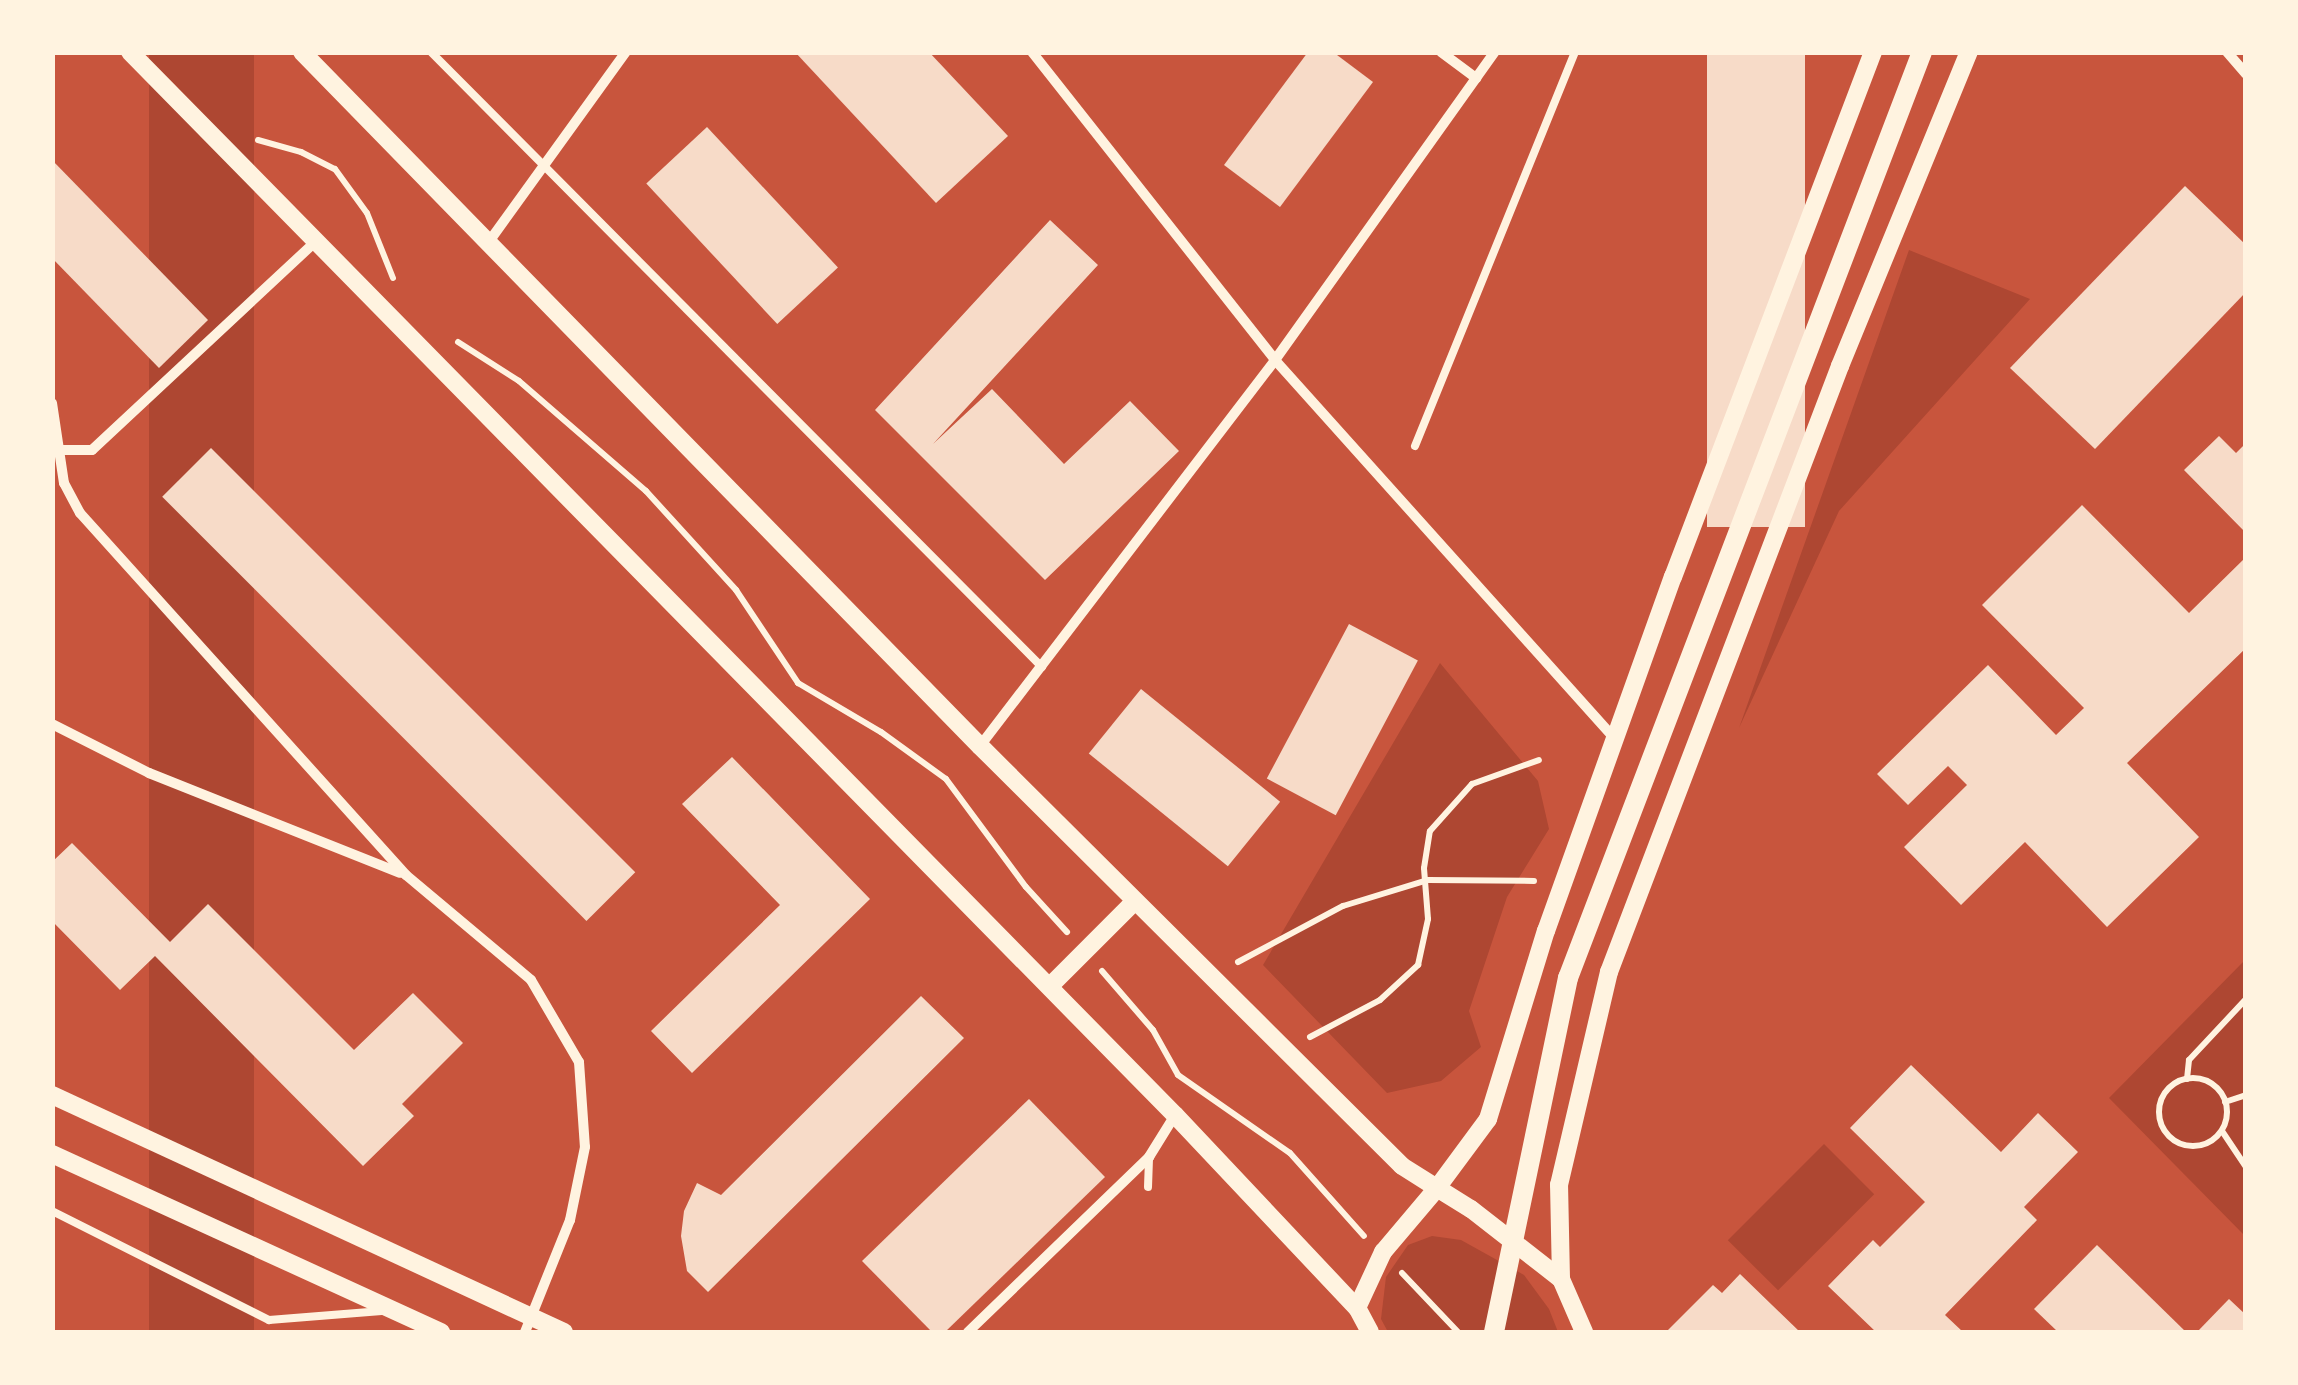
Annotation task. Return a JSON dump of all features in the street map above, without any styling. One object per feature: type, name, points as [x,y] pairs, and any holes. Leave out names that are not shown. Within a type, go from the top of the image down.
[{"type":"main road","points":[[1494,1332],[1568,978],[1922,52]]},
{"type":"street","points":[[130,52],[1175,1114],[1357,1308],[1370,1332]]},
{"type":"street","points":[[302,52],[980,746],[1402,1166],[1471,1208],[1561,1279]]},
{"type":"street","points":[[488,244],[626,52]]},
{"type":"street","points":[[1032,52],[1274,360],[1615,738]]},
{"type":"street","points":[[1440,52],[1476,78]]},
{"type":"street","points":[[980,746],[1274,360],[1494,52]]},
{"type":"street","points":[[1357,1308],[1382,1252],[1437,1188],[1488,1119],[1546,931],[1615,738],[1873,52]]},
{"type":"street","points":[[1584,1332],[1561,1279],[1559,1185],[1609,972],[1840,366],[1969,52]]},
{"type":"street","points":[[2227,52],[2246,74]]},
{"type":"street","points":[[59,450],[92,450],[316,242]]},
{"type":"street","points":[[52,402],[64,482],[80,513],[406,875],[531,980],[580,1062],[585,1148],[570,1220],[529,1324]]},
{"type":"street","points":[[52,724],[149,773],[406,875]]},
{"type":"street","points":[[1050,986],[1135,901]]},
{"type":"street","points":[[52,1095],[529,1324],[564,1332]]},
{"type":"street","points":[[968,1332],[1149,1157],[1175,1114]]},
{"type":"street","points":[[52,1154],[441,1332]]},
{"type":"lane","points":[[431,52],[1042,667]]},
{"type":"lane","points":[[1415,446],[1576,52]]},
{"type":"lane","points":[[1148,1187],[1149,1157]]},
{"type":"lane","points":[[52,1211],[269,1320],[392,1310]]},
{"type":"path","points":[[243,128],[258,140],[301,152],[335,169],[368,213],[399,290]]},
{"type":"path","points":[[456,340],[519,382],[646,491],[736,590],[798,683],[946,779],[1026,888],[1153,1030],[1178,1075],[1290,1153],[1324,1195],[1458,1332]]},
{"type":"path","points":[[1310,1038],[1380,1000],[1418,965],[1428,920],[1428,880],[1424,868],[1430,831],[1472,784],[1538,760]]},
{"type":"path","points":[[1238,962],[1343,906],[1428,880],[1534,881]]},
{"type":"path","points":[[2222,1130],[2204,1144],[2180,1144],[2163,1128],[2159,1117],[2163,1097],[2187,1079],[2190,1060],[2246,1000]]},
{"type":"path","points":[[2187,1079],[2208,1082],[2226,1102]]},
{"type":"path","points":[[2226,1102],[2246,1095]]},
{"type":"path","points":[[2226,1102],[2222,1130],[2246,1167]]},
{"type":"shaded area","points":[[149,53],[254,53],[254,1332],[149,1332]]},
{"type":"shaded area","points":[[1909,250],[2030,299],[1839,511],[1739,728]]},
{"type":"shaded area","points":[[1440,663],[1538,781],[1549,829],[1507,897],[1469,1011],[1481,1047],[1441,1081],[1387,1093],[1263,965]]},
{"type":"shaded area","points":[[2245,960],[2245,1236],[2109,1098]]},
{"type":"shaded area","points":[[1824,1144],[1874,1194],[1778,1290],[1728,1240]]},
{"type":"shaded area","points":[[1432,1236],[1461,1240],[1524,1275],[1549,1309],[1558,1332],[1388,1332],[1381,1319],[1386,1277],[1408,1245]]},
{"type":"building","points":[[795,52],[929,52],[1008,136],[936,203]]},
{"type":"building","points":[[1308,52],[1333,52],[1373,82],[1280,207],[1224,165]]},
{"type":"building","points":[[1707,52],[1805,52],[1805,527],[1707,527]]},
{"type":"building","points":[[707,127],[838,267],[777,324],[646,184]]},
{"type":"building","points":[[52,160],[208,320],[159,368],[52,258]]},
{"type":"building","points":[[2185,186],[2246,245],[2246,292],[2095,449],[2010,368]]},
{"type":"building","points":[[1050,220],[1098,265],[933,444],[992,389],[1064,464],[1130,401],[1179,451],[1045,580],[875,410]]},
{"type":"building","points":[[2219,436],[2236,453],[2246,443],[2246,533],[2184,470]]},
{"type":"building","points":[[211,448],[635,872],[586,921],[162,497]]},
{"type":"building","points":[[2082,505],[2189,613],[2246,557],[2246,648],[2127,763],[2199,837],[2107,927],[2025,842],[1961,905],[1904,847],[1967,785],[1948,766],[1908,805],[1877,774],[1988,665],[2056,735],[2084,708],[1982,605]]},
{"type":"building","points":[[1349,624],[1418,661],[1336,815],[1267,779]]},
{"type":"building","points":[[1141,689],[1280,802],[1228,866],[1089,754]]},
{"type":"building","points":[[732,757],[870,899],[692,1073],[651,1031],[780,905],[682,804]]},
{"type":"building","points":[[72,843],[170,942],[208,904],[354,1050],[413,993],[463,1043],[402,1104],[414,1116],[363,1166],[155,956],[120,990],[52,921],[52,862]]},
{"type":"building","points":[[921,996],[964,1038],[708,1292],[687,1271],[681,1236],[684,1211],[697,1183],[721,1195]]},
{"type":"building","points":[[1911,1065],[2001,1152],[2038,1113],[2078,1152],[2024,1207],[2037,1220],[1945,1315],[1963,1332],[1876,1332],[1828,1286],[1873,1240],[1880,1247],[1925,1202],[1850,1128]]},
{"type":"building","points":[[1029,1099],[1105,1177],[945,1332],[932,1332],[862,1261]]},
{"type":"building","points":[[2097,1245],[2186,1332],[2058,1332],[2034,1309]]},
{"type":"building","points":[[1740,1274],[1800,1332],[1666,1332],[1713,1285],[1722,1293]]},
{"type":"building","points":[[2229,1299],[2246,1315],[2246,1332],[2197,1332]]}]
